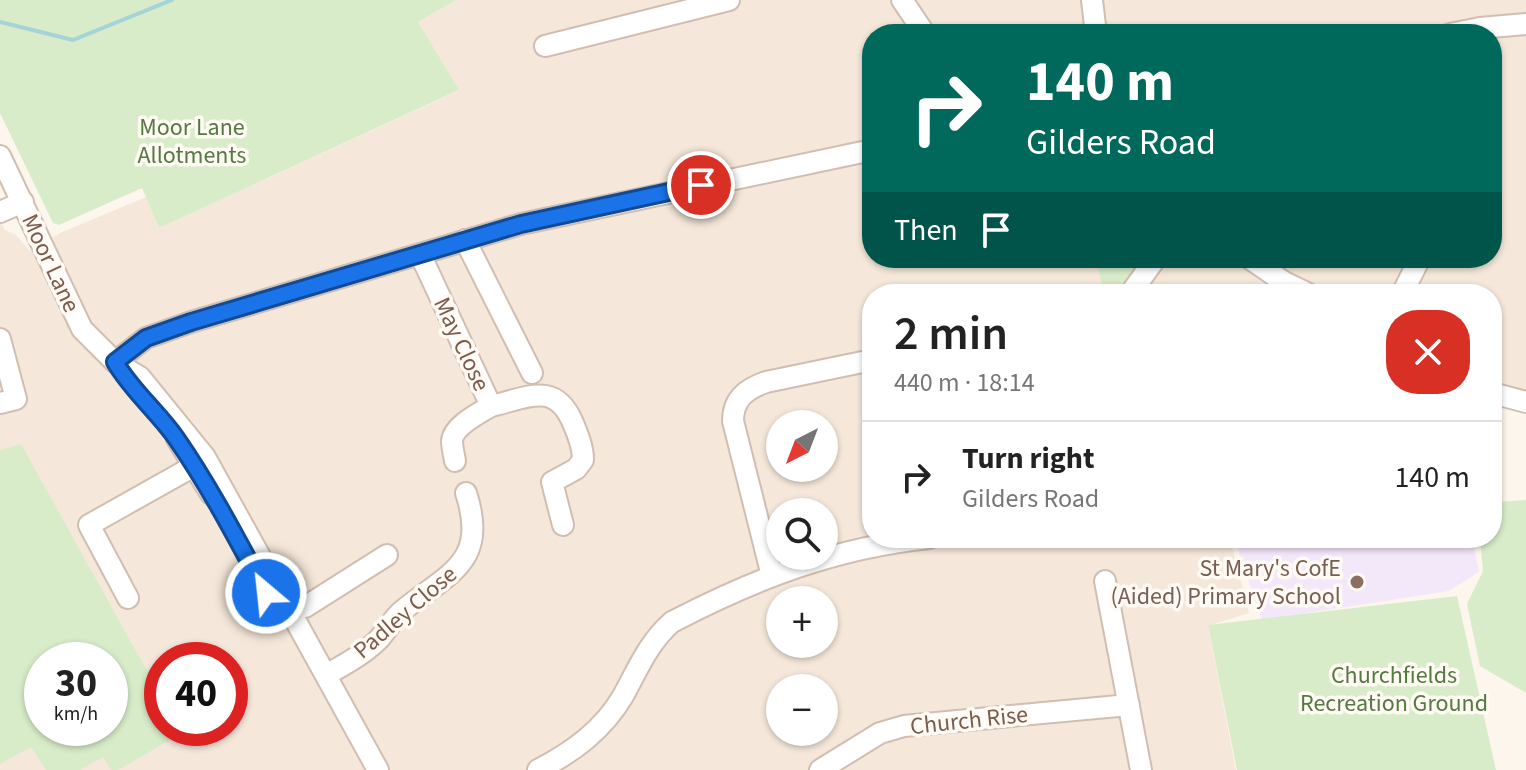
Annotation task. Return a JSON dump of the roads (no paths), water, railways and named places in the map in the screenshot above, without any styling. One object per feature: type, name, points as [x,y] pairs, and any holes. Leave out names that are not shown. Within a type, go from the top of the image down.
[{"type":"street","points":[[545,46],[729,0]]},
{"type":"street","points":[[902,0],[918,24]]},
{"type":"street","points":[[1092,0],[1095,24]]},
{"type":"street","points":[[1502,26],[1526,24]]},
{"type":"street","points":[[115,362],[146,338],[191,322],[521,224],[862,152]]},
{"type":"street","name":"Moor Lane","points":[[0,156],[82,329],[115,362],[140,377],[205,457],[363,770]]},
{"type":"street","points":[[0,212],[23,202]]},
{"type":"street","points":[[465,240],[532,373]]},
{"type":"street","name":"May Close","points":[[420,254],[491,406],[536,396],[556,397],[563,404],[580,441],[583,460],[576,469],[552,482],[563,525]]},
{"type":"street","points":[[1264,268],[1288,284]]},
{"type":"street","points":[[0,339],[16,399],[0,403]]},
{"type":"street","name":"Moor Lane","points":[[115,362],[127,384],[176,438],[326,675],[378,770]]},
{"type":"street","points":[[772,576],[733,421],[737,401],[752,386],[862,362]]},
{"type":"street","points":[[1502,396],[1526,402]]},
{"type":"street","points":[[455,461],[454,434],[491,406]]},
{"type":"street","points":[[128,598],[89,525],[194,466]]},
{"type":"street","name":"Padley Close","points":[[326,675],[370,648],[401,612],[449,577],[479,542],[466,493]]},
{"type":"street","points":[[538,770],[580,745],[597,730],[622,697],[652,643],[672,622],[772,576],[834,554],[862,548]]},
{"type":"street","points":[[283,611],[305,607],[387,555]]},
{"type":"street","points":[[1105,581],[1141,770]]},
{"type":"street","name":"Church Rise","points":[[820,770],[880,733],[904,726],[1129,705]]},
{"type":"waterway","points":[[0,22],[73,40],[172,0]]},
{"type":"place","name":"St Mary's CofE (Aided) Primary School","points":[[1357,582]]},
{"type":"park label","name":"Moor Lane Allotments","points":[[192,141]]},
{"type":"park label","name":"Churchfields Recreation Ground","points":[[1394,689]]}]
